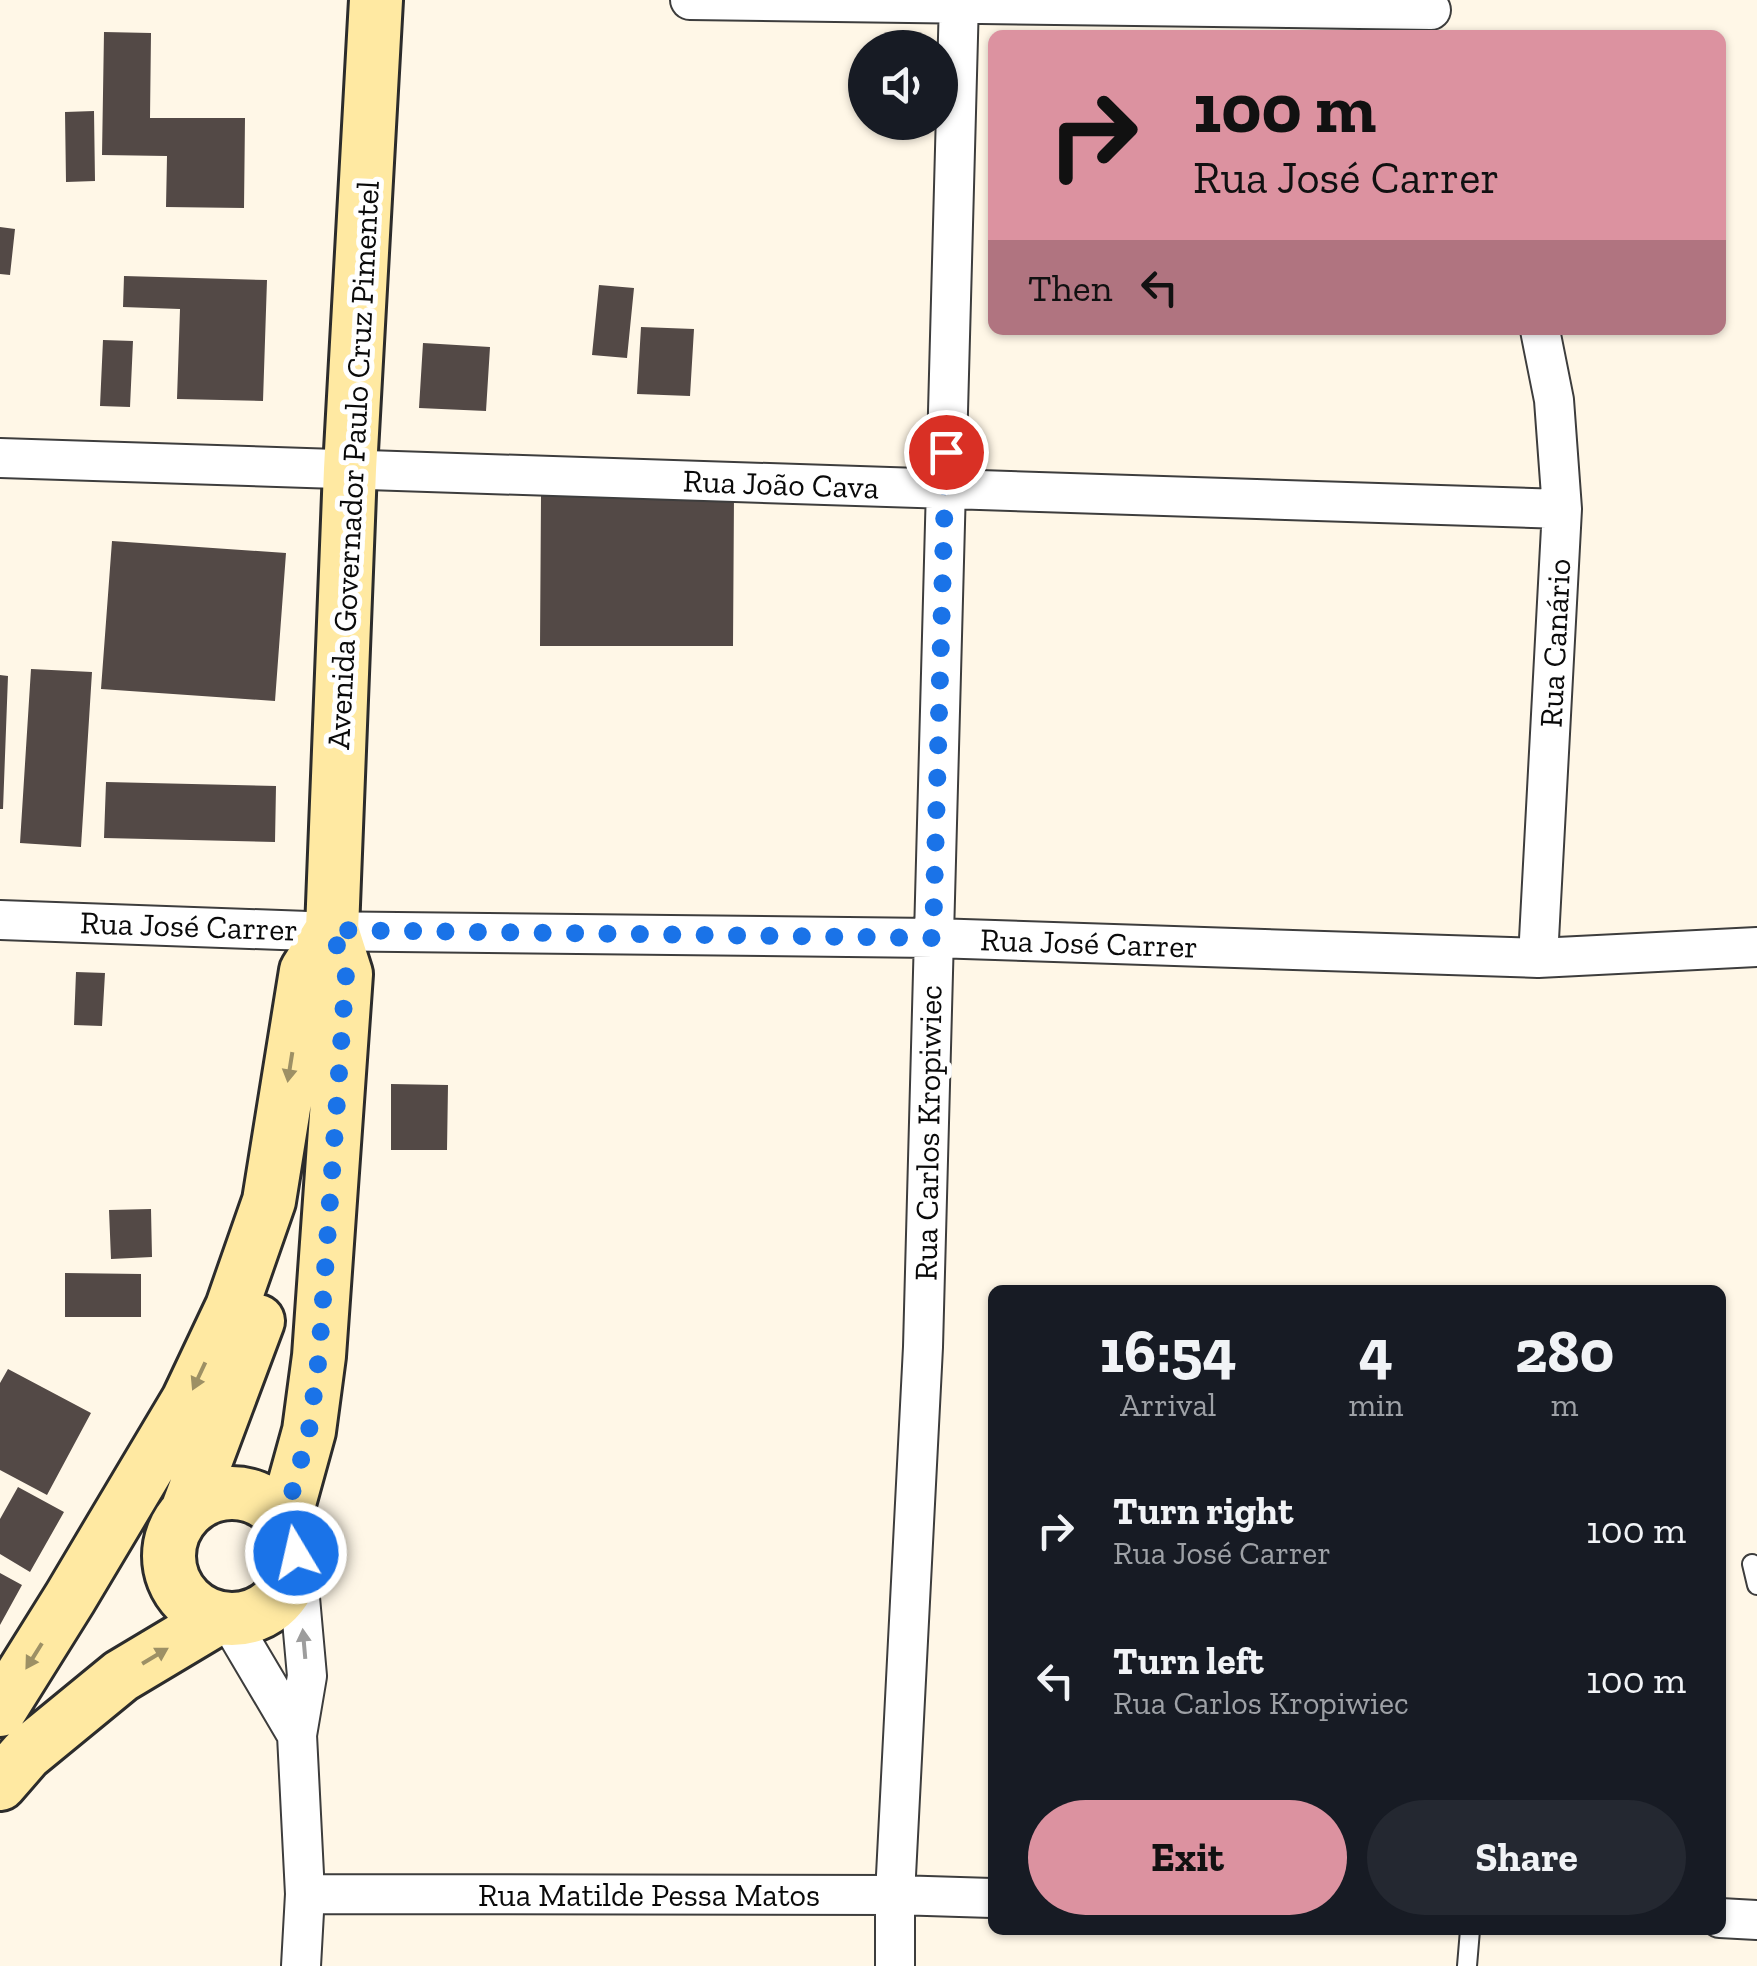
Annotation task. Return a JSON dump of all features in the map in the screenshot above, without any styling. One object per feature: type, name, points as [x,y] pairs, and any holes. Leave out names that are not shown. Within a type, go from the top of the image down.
[{"type":"street","name":"Avenida Governador Paulo Cruz Pimentel","points":[[291,1536],[320,1338],[346,974],[332,930],[350,469],[376,0]]},
{"type":"street","points":[[690,0],[1433,15]]},
{"type":"street","name":"Rua Carlos Kropiwiec","points":[[895,1966],[895,1895],[923,1347],[959,3]]},
{"type":"street","name":"Rua Canário","points":[[1538,958],[1562,509],[1554,400],[1541,335]]},
{"type":"street","name":"Rua João Cava","points":[[0,458],[1562,509]]},
{"type":"street","name":"Rua José Carrer","points":[[0,920],[288,930],[933,938],[1538,958],[1757,947]]},
{"type":"street","name":"Avenida Governador Paulo Cruz Pimentel","points":[[0,1710],[188,1400],[232,1307],[269,1201],[306,970],[332,930]]},
{"type":"street","points":[[269,1201],[270,1264],[257,1329],[179,1524],[168,1566],[177,1590],[195,1608],[224,1619],[298,1735]]},
{"type":"street","points":[[121,1514],[179,1524],[220,1492],[256,1496],[291,1536],[307,1676],[298,1735],[305,1894],[301,1966]]},
{"type":"street","points":[[0,1784],[26,1754],[121,1676],[224,1619],[255,1616],[277,1601],[292,1578],[291,1536]]},
{"type":"street","name":"Rua Matilde Pessa Matos","points":[[305,1894],[988,1898]]},
{"type":"street","points":[[1726,1918],[1757,1920]]},
{"type":"lane","points":[[1752,1564],[1757,1584]]},
{"type":"lane","points":[[1467,1966],[1470,1935]]},
{"type":"building","points":[[104,32],[151,33],[150,118],[245,118],[244,208],[166,207],[167,156],[102,155]]},
{"type":"building","points":[[94,111],[95,181],[66,182],[65,112]]},
{"type":"building","points":[[0,227],[15,229],[10,275],[0,274]]},
{"type":"building","points":[[124,276],[267,280],[263,401],[177,399],[180,309],[123,307]]},
{"type":"building","points":[[599,285],[634,288],[627,358],[592,355]]},
{"type":"building","points":[[641,327],[694,329],[690,396],[637,394]]},
{"type":"building","points":[[103,340],[133,341],[130,407],[100,406]]},
{"type":"building","points":[[423,343],[490,347],[486,411],[419,408]]},
{"type":"building","points":[[541,496],[734,496],[733,646],[540,646]]},
{"type":"building","points":[[112,541],[286,553],[275,701],[101,689]]},
{"type":"building","points":[[31,669],[92,672],[81,847],[20,843]]},
{"type":"building","points":[[0,675],[8,676],[3,809],[0,809]]},
{"type":"building","points":[[106,782],[276,786],[275,842],[104,838]]},
{"type":"building","points":[[76,972],[105,973],[102,1026],[74,1025]]},
{"type":"building","points":[[391,1084],[448,1085],[447,1150],[391,1150]]},
{"type":"building","points":[[151,1209],[152,1257],[111,1259],[109,1210]]},
{"type":"building","points":[[65,1273],[141,1274],[141,1317],[65,1317]]},
{"type":"building","points":[[8,1369],[91,1413],[47,1495],[0,1470],[0,1383]]},
{"type":"building","points":[[18,1487],[64,1512],[30,1572],[0,1554],[0,1519]]},
{"type":"building","points":[[0,1573],[22,1585],[0,1625]]},
{"type":"route","points":[[296,1553],[285,1518],[309,1431],[319,1356],[346,974],[332,930],[933,938],[946,452]]}]
